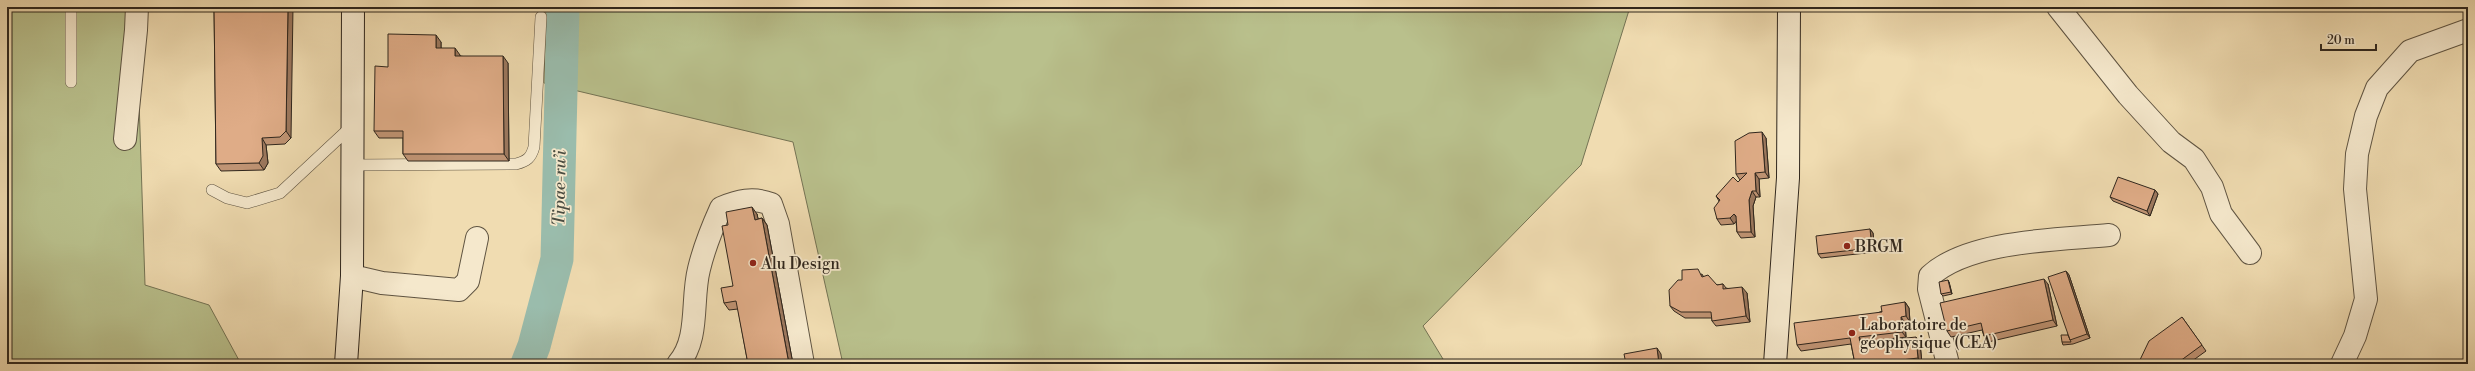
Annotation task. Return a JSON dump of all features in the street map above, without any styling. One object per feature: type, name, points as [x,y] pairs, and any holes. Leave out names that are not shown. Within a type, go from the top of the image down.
[{"type":"street","points":[[125,139],[137,7]]},
{"type":"street","points":[[346,364],[352,276],[353,7]]},
{"type":"street","points":[[1775,364],[1788,178],[1789,7]]},
{"type":"street","points":[[2058,7],[2128,95],[2171,142],[2194,159],[2212,187],[2221,214],[2250,253]]},
{"type":"street","points":[[2342,364],[2355,336],[2366,300],[2355,189],[2358,154],[2366,116],[2377,88],[2410,51],[2468,30]]},
{"type":"street","points":[[678,364],[689,350],[698,271],[707,239],[721,208],[734,202],[758,199],[771,204],[778,224],[803,364]]},
{"type":"street","points":[[1948,364],[1929,288],[1930,276],[1942,265],[2002,246],[2109,235]]},
{"type":"street","points":[[352,276],[382,283],[459,290],[468,281],[477,238]]},
{"type":"lane","points":[[71,7],[71,82]]},
{"type":"lane","points":[[352,165],[516,164],[526,161],[531,156],[534,147],[541,17]]},
{"type":"lane","points":[[212,190],[228,198],[247,203],[280,193],[353,125]]},
{"type":"green space","points":[[7,7],[136,7],[145,285],[209,305],[241,364],[7,364]]},
{"type":"green space","points":[[546,7],[1630,7],[1581,165],[1423,326],[1446,364],[843,364],[793,142],[544,83]]},
{"type":"building","points":[[214,7],[288,7],[286,131],[280,137],[262,138],[263,156],[259,163],[216,164]]},
{"type":"building","points":[[388,34],[436,35],[436,48],[455,48],[455,56],[503,56],[504,154],[403,154],[403,131],[374,131],[375,66],[388,67]]},
{"type":"building","points":[[1762,132],[1765,172],[1755,173],[1756,191],[1752,191],[1749,200],[1751,232],[1737,232],[1736,216],[1734,214],[1730,218],[1717,219],[1714,208],[1720,200],[1716,196],[1733,177],[1738,182],[1747,173],[1736,174],[1735,141],[1749,133]]},
{"type":"building","points":[[2118,177],[2155,190],[2147,211],[2110,197]]},
{"type":"building","name":"Alu Design","points":[[752,207],[755,220],[762,218],[789,364],[748,364],[736,301],[724,303],[721,288],[733,286],[722,226],[728,225],[726,212]]},
{"type":"building","name":"BRGM","points":[[1870,229],[1872,248],[1818,254],[1816,236]]},
{"type":"building","points":[[1698,269],[1702,277],[1708,275],[1717,285],[1723,284],[1723,289],[1742,287],[1746,316],[1712,321],[1711,312],[1681,312],[1670,306],[1669,290],[1678,280],[1682,280],[1682,270]]},
{"type":"building","points":[[2066,271],[2087,334],[2070,340],[2048,277]]},
{"type":"building","points":[[2044,279],[2053,320],[1984,336],[1981,323],[1947,331],[1940,303]]},
{"type":"building","points":[[1948,280],[1951,292],[1941,294],[1939,282]]},
{"type":"building","name":"Laboratoire de géophysique (CEA)","points":[[1905,302],[1906,316],[1901,317],[1902,332],[1859,337],[1860,343],[1916,337],[1918,358],[1868,364],[1855,364],[1850,338],[1797,345],[1794,323],[1882,312],[1881,306]]},
{"type":"building","points":[[2182,317],[2202,345],[2176,364],[2138,364],[2149,341]]},
{"type":"building","points":[[2061,335],[2068,335],[2071,342],[2062,342]]},
{"type":"building","points":[[1657,348],[1659,364],[1626,364],[1624,354]]},
{"type":"waterway","name":"Tipae-ru’i","points":[[527,364],[534,346],[557,259],[563,7]]},
{"type":"place","name":"BRGM","points":[[1847,246]]},
{"type":"place","name":"Alu Design","points":[[753,263]]},
{"type":"place","name":"Laboratoire de géophysique (CEA)","points":[[1852,333]]}]
